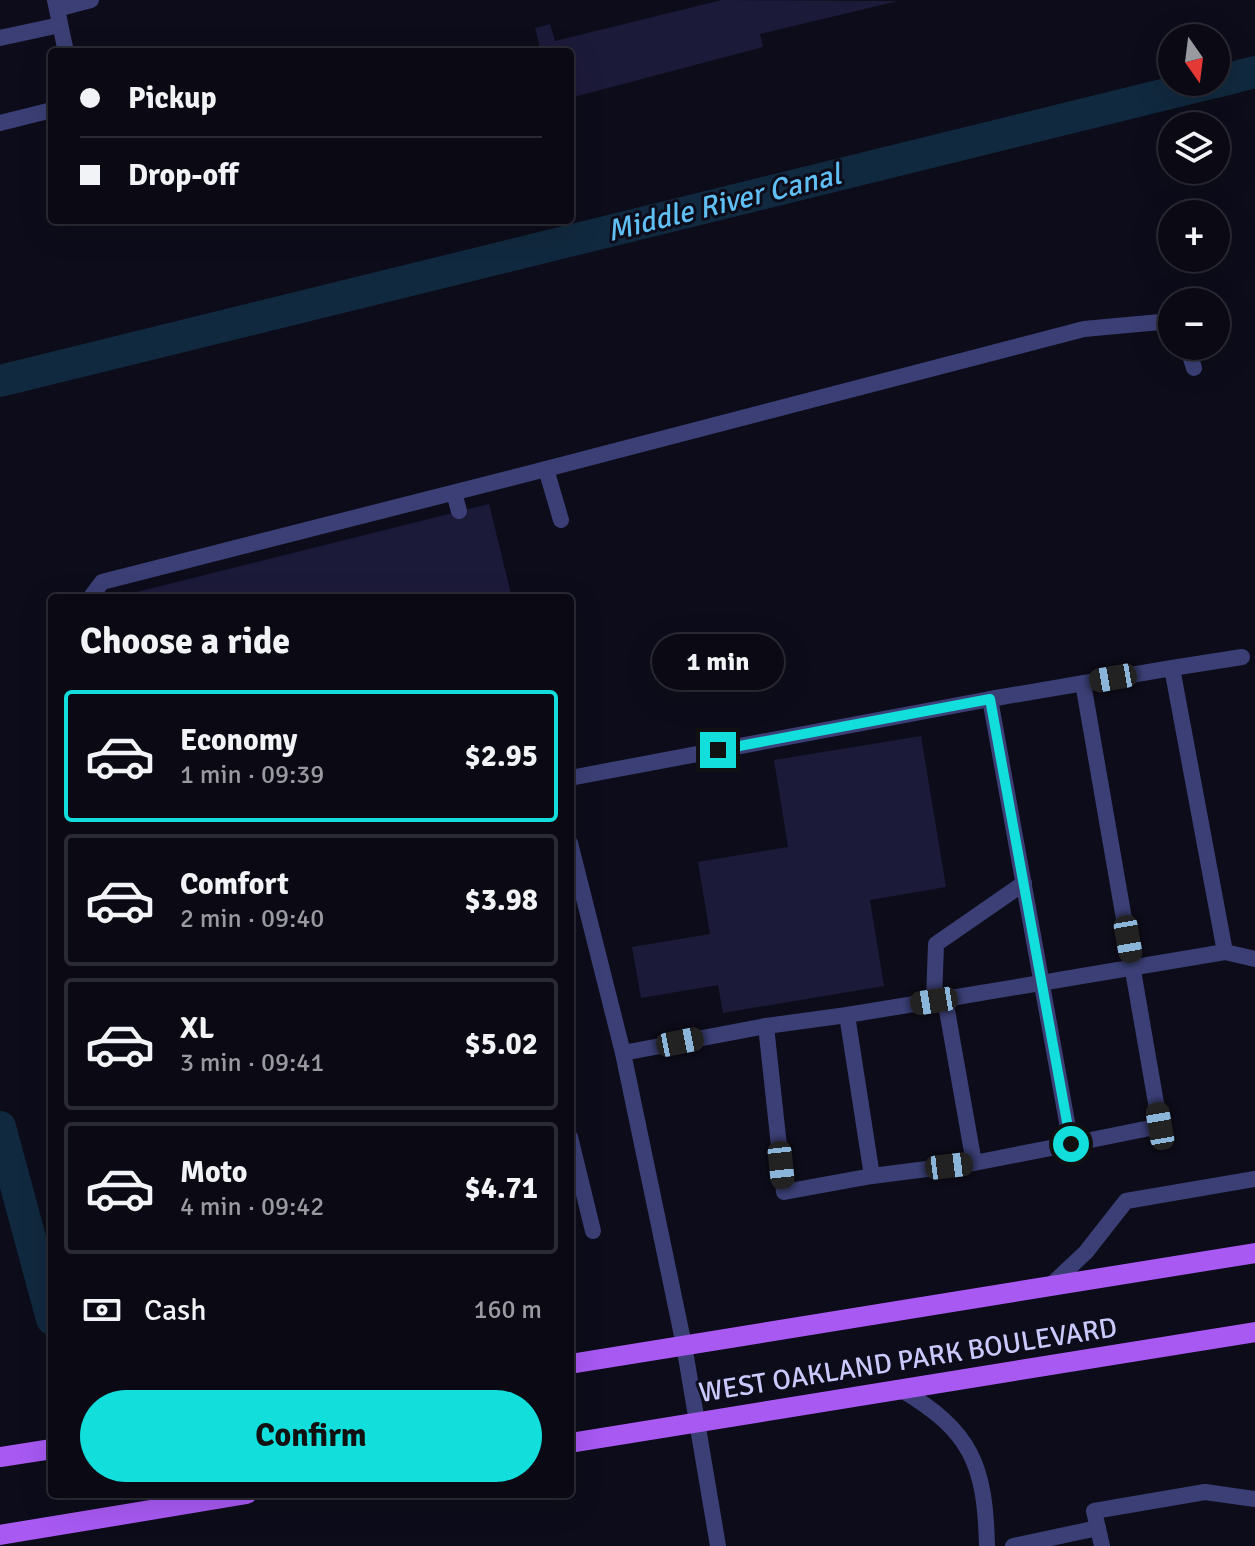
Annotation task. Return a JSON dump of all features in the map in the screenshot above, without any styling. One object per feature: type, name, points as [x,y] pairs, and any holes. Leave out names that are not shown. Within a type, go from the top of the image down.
[{"type":"main road","name":"WEST OAKLAND PARK BOULEVARD","points":[[574,1363],[1255,1253]]},
{"type":"main road","name":"WEST OAKLAND PARK BOULEVARD","points":[[574,1442],[1255,1333]]},
{"type":"main road","points":[[0,1457],[48,1450]]},
{"type":"main road","points":[[0,1535],[223,1498]]},
{"type":"street","points":[[0,38],[57,11],[91,0]]},
{"type":"street","points":[[57,11],[65,48]]},
{"type":"street","points":[[0,123],[48,111]]},
{"type":"street","points":[[93,594],[102,582],[1084,329],[1158,322]]},
{"type":"street","points":[[1191,360],[1194,368]]},
{"type":"street","points":[[546,469],[561,520]]},
{"type":"street","points":[[454,493],[459,511]]},
{"type":"street","points":[[574,777],[990,699],[1242,657]]},
{"type":"street","points":[[1172,668],[1225,952]]},
{"type":"street","points":[[766,1026],[784,1192],[872,1176],[974,1163],[1160,1126],[1083,683]]},
{"type":"street","points":[[990,699],[1071,1144]]},
{"type":"street","points":[[574,859],[623,1053],[684,1345],[718,1546]]},
{"type":"street","points":[[974,1163],[939,1000],[936,944],[1024,883]]},
{"type":"street","points":[[623,1053],[766,1026],[1042,984],[1225,952],[1255,959]]},
{"type":"street","points":[[847,1015],[872,1176]]},
{"type":"street","points":[[574,1170],[578,1204],[593,1231]]},
{"type":"street","points":[[1050,1286],[1086,1252],[1126,1201],[1255,1179]]},
{"type":"street","points":[[900,1389],[933,1408],[953,1427],[969,1450],[985,1497],[987,1546]]},
{"type":"street","points":[[1102,1546],[1094,1511],[1205,1492],[1255,1499]]},
{"type":"street","points":[[1013,1546],[1098,1528]]},
{"type":"building","points":[[722,0],[898,1],[760,34],[763,47],[574,97],[574,48],[540,48],[535,28],[550,24],[555,41]]},
{"type":"building","points":[[489,504],[511,594],[129,594]]},
{"type":"building","points":[[921,736],[946,887],[870,900],[884,986],[723,1013],[718,985],[641,998],[632,947],[710,934],[698,862],[788,847],[774,760]]},
{"type":"waterway","name":"Middle River Canal","points":[[1230,78],[1255,72]]},
{"type":"waterway","name":"Middle River Canal","points":[[0,381],[1158,96]]},
{"type":"waterway","points":[[0,1127],[48,1304]]},
{"type":"route","points":[[718,750],[990,699],[1071,1144]]}]
